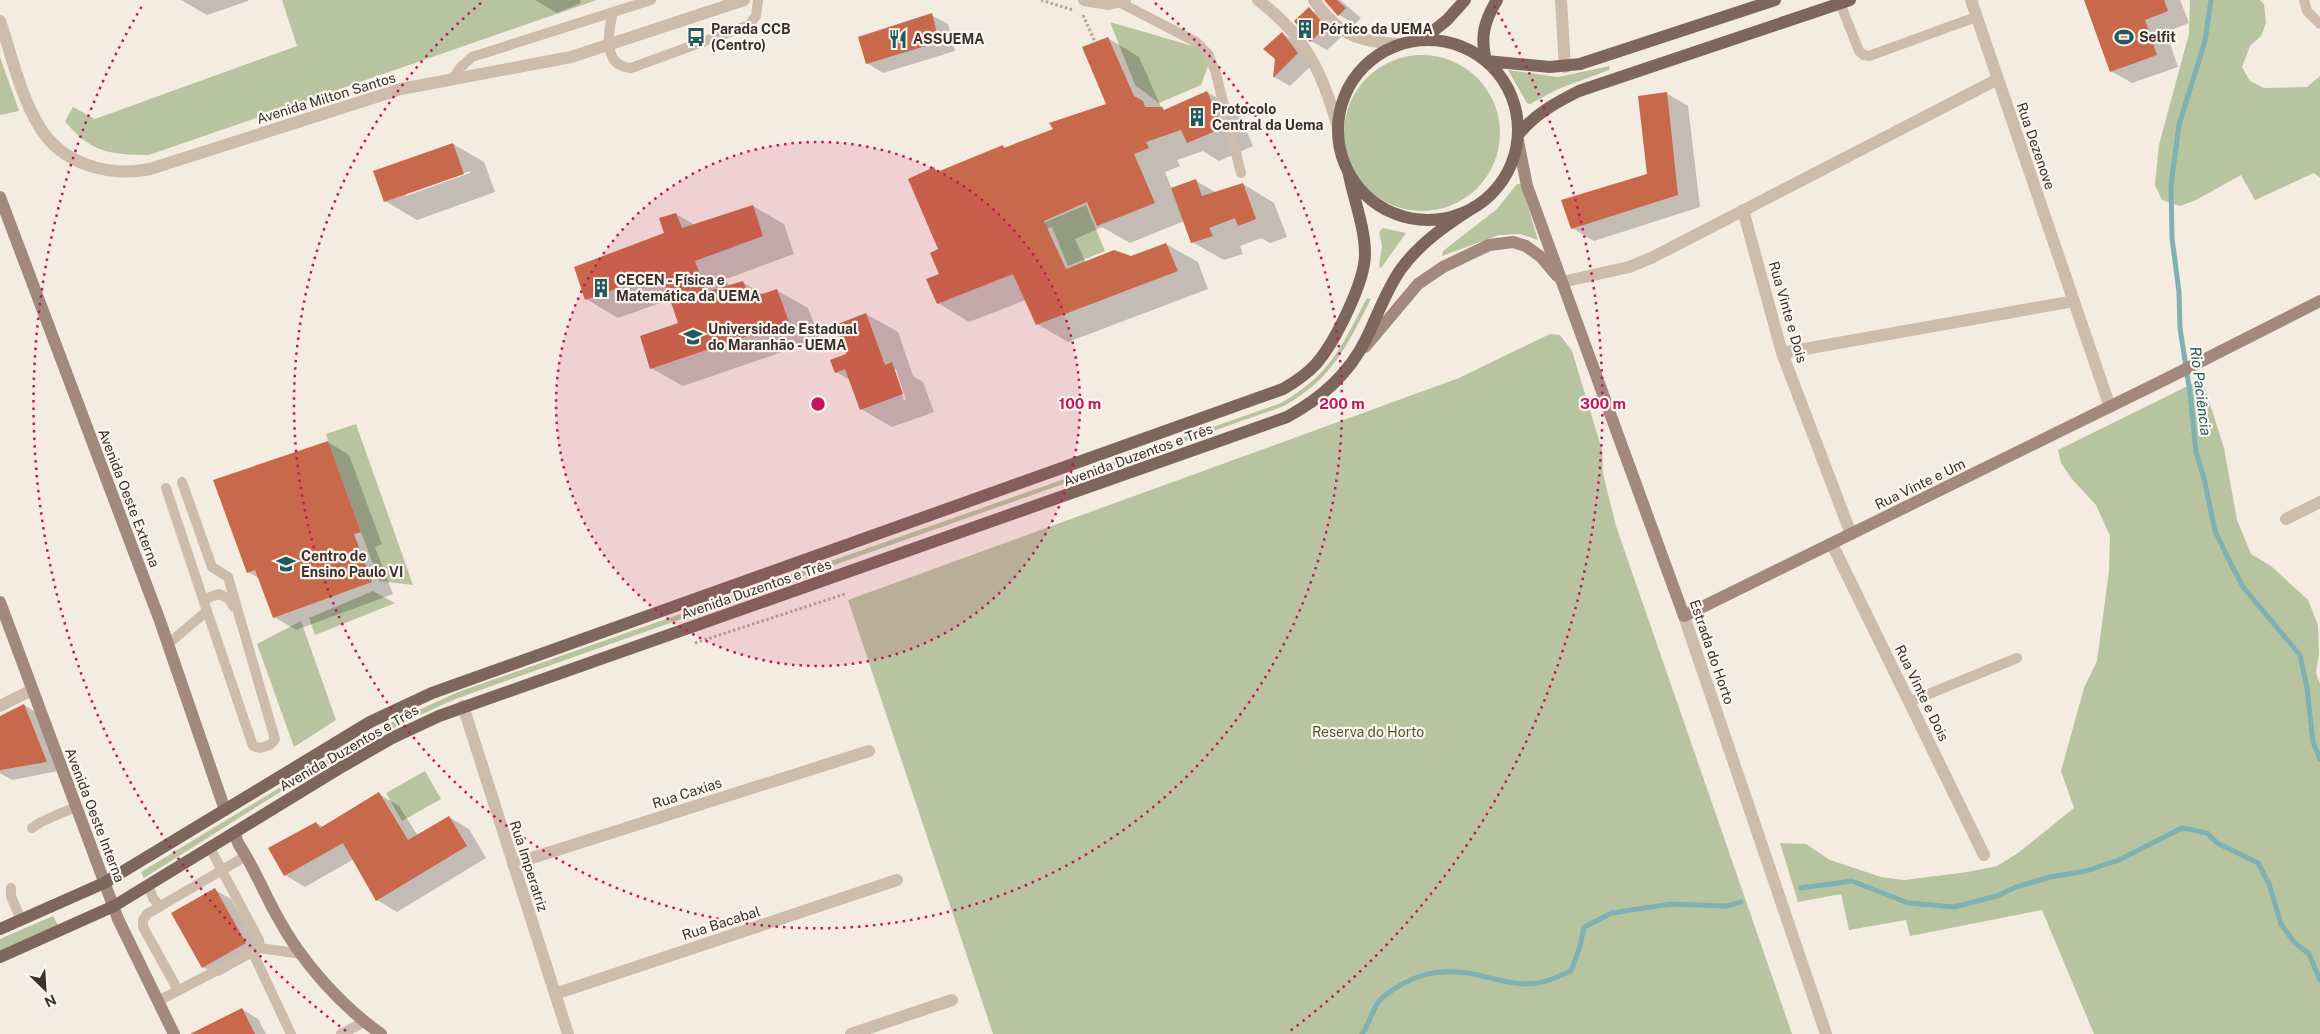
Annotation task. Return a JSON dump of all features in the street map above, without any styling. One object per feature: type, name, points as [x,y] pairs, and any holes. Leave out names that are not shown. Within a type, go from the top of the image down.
[{"type":"main road","points":[[1422,40],[1447,20],[1465,0]]},
{"type":"main road","points":[[1486,62],[1483,43],[1484,27],[1497,0]]},
{"type":"main road","points":[[1486,62],[1565,67],[1611,55],[1775,0]]},
{"type":"main road","points":[[1518,138],[1535,116],[1579,91],[1845,2]]},
{"type":"main road","points":[[1471,209],[1432,220],[1404,217],[1378,206],[1361,192],[1349,175],[1339,150],[1337,124],[1346,93],[1355,77],[1368,63],[1383,52],[1400,44],[1422,40],[1445,42],[1464,49],[1486,62],[1506,84],[1518,117],[1518,138]]},
{"type":"main road","name":"Avenida Duzentos e Três","points":[[0,957],[114,906],[392,738],[463,706],[749,608],[1287,417],[1316,399],[1340,377],[1354,360],[1402,268],[1431,237],[1486,199],[1501,183],[1512,163],[1518,138]]},
{"type":"main road","name":"Avenida Duzentos e Três","points":[[0,929],[104,883],[370,722],[456,683],[1283,389],[1306,374],[1323,355],[1359,284],[1364,263],[1364,246],[1349,175]]},
{"type":"street","name":"Avenida Milton Santos","points":[[0,21],[28,103],[39,127],[57,147],[70,157],[84,164],[108,172],[135,172],[150,169],[401,89],[572,57],[744,0]]},
{"type":"street","points":[[1084,0],[1098,4],[1122,1]]},
{"type":"street","points":[[1258,0],[1292,30],[1306,49],[1320,73],[1337,124]]},
{"type":"street","points":[[1314,0],[1333,24],[1345,32],[1373,43],[1400,44]]},
{"type":"street","points":[[1562,0],[1565,67]]},
{"type":"street","name":"Rua Dezenove","points":[[1970,0],[2110,407]]},
{"type":"street","points":[[1562,282],[1629,267],[1652,258],[1998,80]]},
{"type":"street","name":"Estrada do Horto","points":[[1518,138],[1527,186],[1684,616],[1826,1034]]},
{"type":"street","name":"Avenida Oeste Externa","points":[[0,197],[168,644],[225,810]]},
{"type":"street","name":"Rua Vinte e Dois","points":[[1743,210],[1782,353],[1851,534]]},
{"type":"street","name":"Estrada do Horto","points":[[1354,360],[1418,284],[1443,267],[1489,245],[1513,242],[1526,246],[1540,257],[1562,282]]},
{"type":"street","points":[[1782,353],[2074,301]]},
{"type":"street","name":"Rua Vinte e Um","points":[[1684,616],[2198,364],[2320,301]]},
{"type":"street","points":[[2286,519],[2320,502]]},
{"type":"street","name":"Rua Vinte e Dois","points":[[1832,544],[1984,855]]},
{"type":"street","name":"Avenida Oeste Interna","points":[[0,602],[118,919],[174,1034]]},
{"type":"street","points":[[0,706],[32,690]]},
{"type":"street","name":"Rua Imperatriz","points":[[463,706],[568,1034]]},
{"type":"street","name":"Rua Caxias","points":[[513,864],[870,751]]},
{"type":"street","points":[[234,833],[278,918],[302,954],[336,994],[364,1022],[381,1034]]},
{"type":"street","name":"Rua Bacabal","points":[[555,994],[898,880]]},
{"type":"street","points":[[851,1034],[952,1000]]},
{"type":"lane","points":[[453,78],[472,57],[651,0]]},
{"type":"lane","points":[[613,13],[608,29],[608,46],[613,58],[624,67],[638,66],[749,25],[756,16],[758,0]]},
{"type":"lane","points":[[2304,0],[2307,11],[2320,24]]},
{"type":"lane","points":[[1122,1],[1196,42],[1208,54],[1215,70],[1241,173]]},
{"type":"lane","points":[[1845,2],[1859,51],[1864,56],[1869,56],[1976,17]]},
{"type":"lane","points":[[166,488],[253,746],[260,748],[270,745],[275,738],[228,577],[212,567],[182,482]]},
{"type":"lane","points":[[204,599],[219,594],[229,600],[238,612]]},
{"type":"lane","points":[[168,644],[207,611]]},
{"type":"lane","points":[[1910,702],[2018,658]]},
{"type":"lane","points":[[32,828],[75,807]]},
{"type":"lane","points":[[210,848],[259,940],[256,951],[291,1034]]},
{"type":"lane","points":[[178,990],[144,927],[143,920],[147,914],[246,856]]},
{"type":"lane","points":[[148,885],[153,898],[160,907]]},
{"type":"lane","points":[[11,888],[11,896],[21,920]]},
{"type":"lane","points":[[158,1001],[256,951],[302,954]]},
{"type":"lane","points":[[341,1034],[364,1022]]},
{"type":"path","points":[[1041,0],[1082,13],[1095,42]]},
{"type":"green space","points":[[282,0],[597,0],[149,155],[123,154],[102,150],[83,139],[65,121],[73,107],[95,119],[297,46]]},
{"type":"green space","points":[[2190,0],[2260,0],[2264,4],[2266,23],[2261,36],[2250,46],[2242,67],[2250,81],[2264,88],[2307,87],[2320,76],[2320,178],[2314,173],[2255,200],[2241,175],[2196,200],[2180,206],[2162,200],[2155,185],[2159,145],[2189,34]]},
{"type":"green space","points":[[1110,22],[1213,52],[1201,85],[1159,103],[1135,85]]},
{"type":"green space","points":[[1422,55],[1452,61],[1477,78],[1494,103],[1500,133],[1494,163],[1477,188],[1452,205],[1422,211],[1392,205],[1367,188],[1350,163],[1344,133],[1350,103],[1367,78],[1392,61]]},
{"type":"green space","points":[[0,57],[19,111],[0,115]]},
{"type":"green space","points":[[1610,66],[1609,70],[1558,89],[1530,104],[1527,103],[1508,70],[1558,77]]},
{"type":"green space","points":[[1517,184],[1521,184],[1538,240],[1520,234],[1499,235],[1442,256],[1443,251],[1497,209]]},
{"type":"green space","points":[[1086,205],[1105,251],[1068,266],[1052,227],[1025,238],[1015,235]]},
{"type":"green space","points":[[1383,228],[1406,233],[1381,268],[1379,266],[1382,246],[1379,232]]},
{"type":"green space","points":[[1367,298],[1371,299],[1354,332],[1336,360],[1315,384],[1284,406],[458,698],[376,737],[337,759],[259,805],[144,878],[141,872],[373,731],[458,692],[1281,403],[1312,381],[1333,358]]},
{"type":"green space","name":"Reserva do Horto","points":[[1550,334],[1560,335],[1572,351],[1602,450],[1603,474],[1616,526],[1792,1034],[993,1034],[848,600],[1459,378]]},
{"type":"green space","points":[[2202,379],[2224,448],[2237,520],[2251,554],[2271,566],[2308,600],[2318,625],[2319,654],[2316,673],[2320,684],[2320,1034],[2094,1034],[2042,910],[1910,936],[1906,920],[1849,930],[1841,894],[1798,902],[1780,843],[1806,844],[1830,860],[1881,877],[1904,880],[1968,872],[1997,866],[2018,853],[2074,808],[2061,771],[2084,688],[2097,661],[2109,571],[2110,536],[2096,505],[2072,479],[2061,463],[2058,450]]},
{"type":"green space","points":[[356,424],[413,585],[379,581],[328,441],[326,434]]},
{"type":"green space","points":[[373,591],[395,603],[315,635],[309,618]]},
{"type":"green space","points":[[301,621],[336,720],[294,747],[257,644]]},
{"type":"green space","points":[[425,771],[441,799],[402,821],[386,793]]},
{"type":"green space","points":[[53,916],[58,925],[0,951],[0,939]]},
{"type":"building","points":[[1324,0],[1337,0],[1346,8],[1338,16]]},
{"type":"building","name":"Selfit","points":[[2084,0],[2164,0],[2168,11],[2145,20],[2157,55],[2110,72]]},
{"type":"building","points":[[1309,7],[1326,27],[1310,42],[1294,21]]},
{"type":"building","name":"ASSUEMA","points":[[932,13],[939,42],[866,64],[858,37]]},
{"type":"building","points":[[1282,32],[1298,53],[1273,78],[1275,59],[1263,49]]},
{"type":"building","points":[[1108,37],[1134,96],[1143,101],[1145,107],[1162,107],[1164,110],[1207,91],[1223,128],[1187,143],[1181,130],[1146,142],[1149,148],[1134,154],[1155,203],[1097,226],[1087,202],[1044,221],[1066,269],[1114,250],[1131,256],[1166,243],[1178,271],[1036,325],[1013,274],[937,304],[926,279],[939,274],[930,253],[938,249],[908,179],[934,167],[937,172],[1003,145],[1004,148],[1053,129],[1049,123],[1106,104],[1082,47]]},
{"type":"building","points":[[1667,92],[1678,195],[1571,229],[1561,200],[1647,174],[1638,96]]},
{"type":"building","points":[[453,143],[464,174],[384,202],[373,171]]},
{"type":"building","points":[[1196,179],[1202,196],[1243,183],[1256,219],[1238,226],[1235,218],[1209,228],[1213,236],[1191,243],[1171,188]]},
{"type":"building","name":"CECEN - Física e Matemática da UEMA","points":[[753,205],[763,236],[695,261],[706,292],[743,281],[750,298],[777,289],[789,322],[650,369],[640,336],[678,323],[661,273],[585,300],[574,267],[664,233],[659,218],[676,213],[682,228]]},
{"type":"building","points":[[866,313],[885,365],[892,362],[903,394],[860,410],[845,369],[835,373],[830,360],[846,354],[837,329],[838,324]]},
{"type":"building","points":[[328,441],[361,532],[354,534],[372,582],[273,618],[255,570],[247,573],[213,480]]},
{"type":"building","points":[[24,704],[47,762],[0,770],[0,716]]},
{"type":"building","points":[[379,792],[408,840],[449,816],[467,846],[376,901],[343,843],[284,876],[268,848],[316,822],[320,828]]},
{"type":"building","points":[[215,888],[246,943],[202,968],[171,913]]},
{"type":"building","points":[[242,1008],[255,1034],[190,1034]]},
{"type":"waterway","name":"Rio Paciência","points":[[2211,0],[2205,41],[2179,125],[2171,185],[2172,238],[2179,292],[2180,328],[2190,393],[2196,452],[2204,478],[2215,531],[2229,560],[2243,587],[2300,655],[2307,688],[2313,742],[2320,759]]},
{"type":"waterway","points":[[1801,888],[1852,881],[1908,903],[1954,907],[1997,896],[2016,887],[2050,877],[2086,871],[2119,860],[2182,828],[2207,833],[2217,843],[2258,863],[2269,884],[2281,924],[2294,942],[2309,954],[2320,980]]},
{"type":"waterway","points":[[1362,1034],[1382,998],[1404,983],[1427,974],[1452,972],[1478,975],[1515,983],[1539,983],[1571,971],[1580,946],[1584,927],[1612,913],[1670,904],[1726,906],[1741,902]]},
{"type":"place","name":"Pórtico da UEMA","points":[[1305,29]]},
{"type":"place","name":"Parada CCB (Centro)","points":[[696,37]]},
{"type":"place","name":"Selfit","points":[[2124,37]]},
{"type":"place","name":"ASSUEMA","points":[[898,39]]},
{"type":"place","name":"Protocolo Central da Uema","points":[[1197,117]]},
{"type":"place","name":"CECEN - Física e Matemática da UEMA","points":[[601,288]]},
{"type":"place","name":"Universidade Estadual do Maranhão - UEMA","points":[[693,337]]},
{"type":"place","name":"Centro de Ensino Paulo VI","points":[[286,564]]}]
